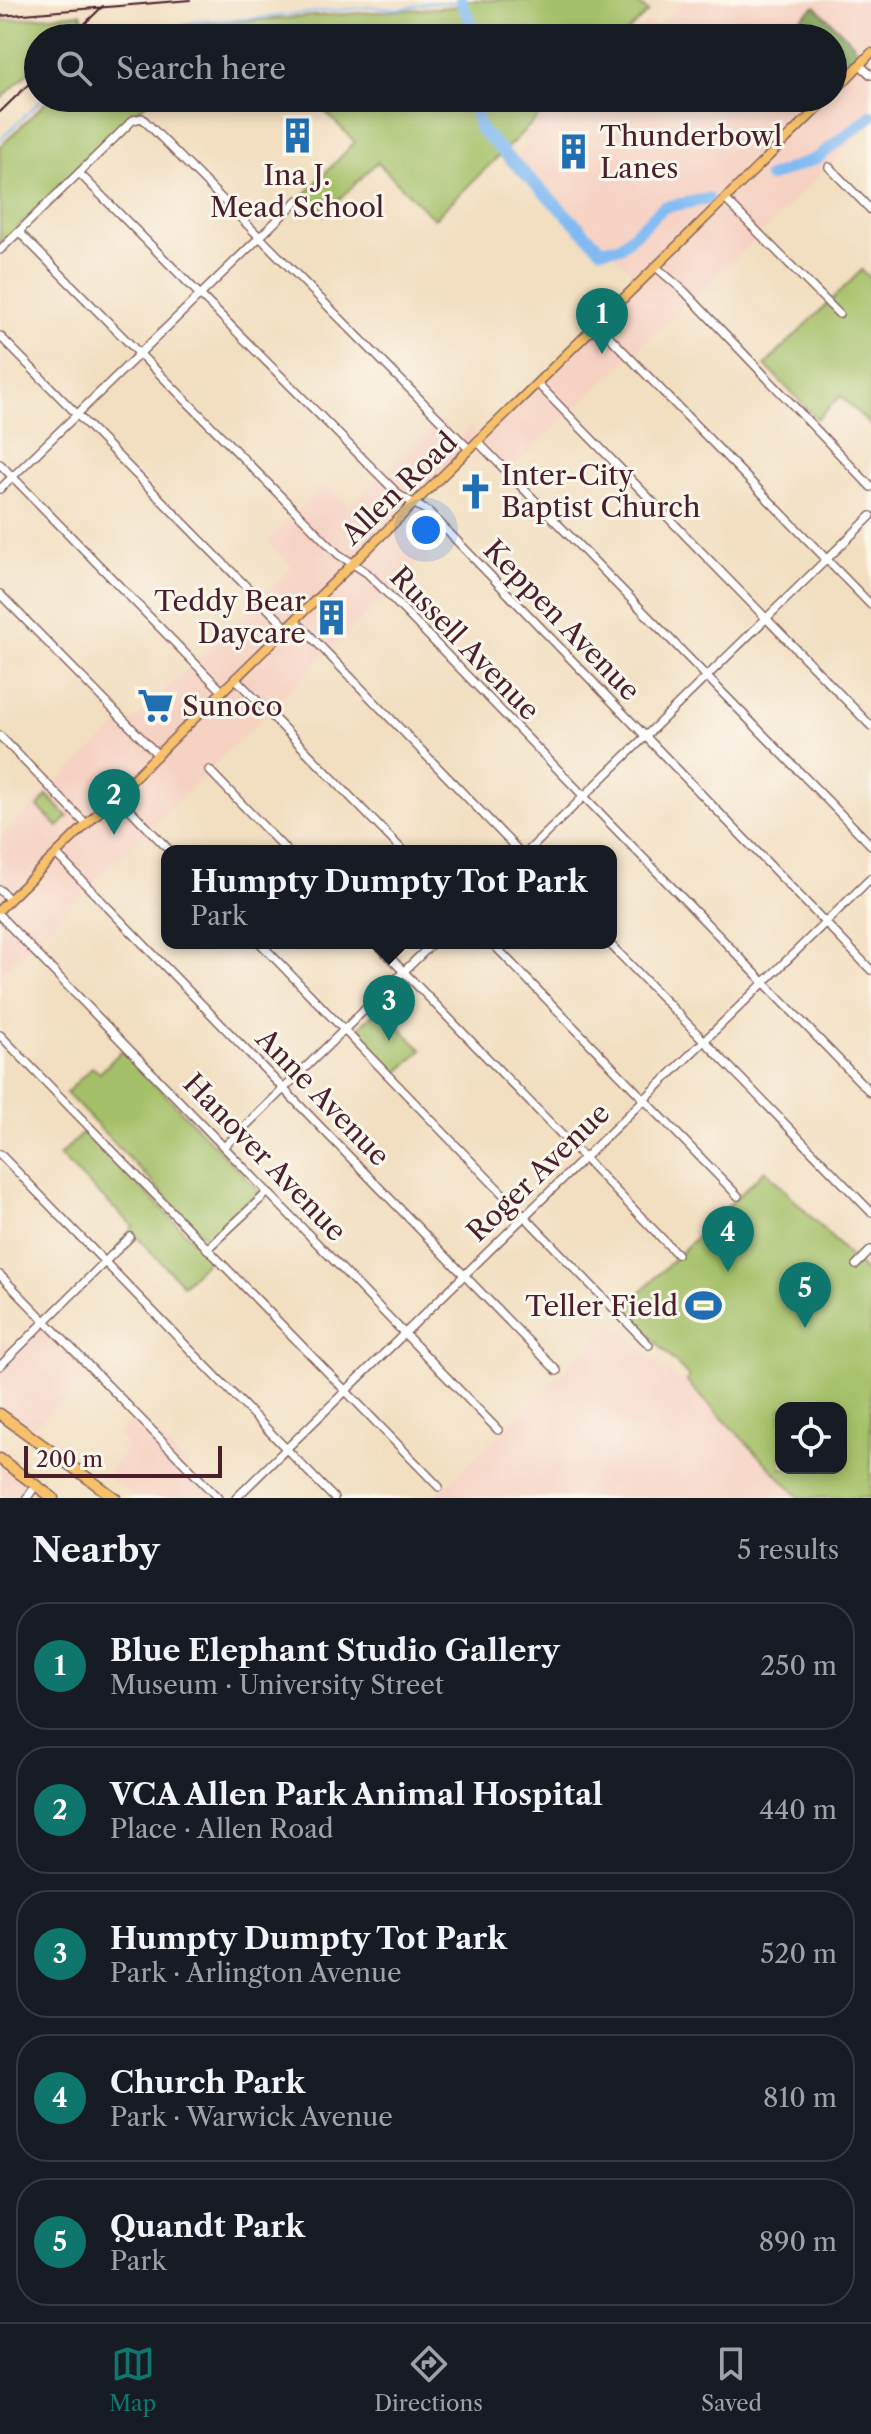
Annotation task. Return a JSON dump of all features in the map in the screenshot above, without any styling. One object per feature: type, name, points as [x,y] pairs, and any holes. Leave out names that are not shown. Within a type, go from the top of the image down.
[{"type":"highway","points":[[0,1417],[115,1498]]},
{"type":"highway","points":[[0,1459],[53,1498]]},
{"type":"main road","points":[[847,78],[871,53]]},
{"type":"main road","name":"Allen Road","points":[[0,909],[814,112]]},
{"type":"street","points":[[860,65],[871,75]]},
{"type":"street","points":[[0,250],[133,120],[144,119],[469,449]]},
{"type":"street","points":[[829,167],[871,210]]},
{"type":"street","name":"Keppen Avenue","points":[[79,173],[399,495],[429,512],[871,970]]},
{"type":"street","points":[[725,199],[839,314]]},
{"type":"street","points":[[0,489],[298,200]]},
{"type":"street","name":"Russell Avenue","points":[[19,232],[330,546],[378,584],[871,1093]]},
{"type":"street","points":[[656,267],[684,291],[871,487]]},
{"type":"street","points":[[597,324],[871,605]]},
{"type":"street","points":[[0,336],[287,628]]},
{"type":"street","points":[[537,383],[871,726]]},
{"type":"street","points":[[477,441],[871,845]]},
{"type":"street","points":[[0,464],[222,691]]},
{"type":"street","points":[[534,845],[871,516]]},
{"type":"street","points":[[0,594],[157,754]]},
{"type":"street","points":[[295,620],[513,845]]},
{"type":"street","points":[[235,678],[397,845]]},
{"type":"street","points":[[0,736],[86,824]]},
{"type":"street","points":[[209,770],[281,845]]},
{"type":"street","points":[[116,795],[164,845]]},
{"type":"street","name":"Anne Avenue","points":[[56,854],[557,1371]]},
{"type":"street","name":"Roger Avenue","points":[[236,1498],[871,878]]},
{"type":"street","points":[[0,890],[9,899]]},
{"type":"street","name":"Hanover Avenue","points":[[0,916],[498,1430]]},
{"type":"street","points":[[266,949],[649,1345]]},
{"type":"street","points":[[382,949],[677,1254]]},
{"type":"street","points":[[224,1147],[427,949]]},
{"type":"street","points":[[498,949],[738,1196]]},
{"type":"street","points":[[615,949],[871,1212]]},
{"type":"street","points":[[0,1035],[439,1487]]},
{"type":"street","points":[[0,1154],[334,1498]]},
{"type":"street","points":[[207,1249],[268,1192]]},
{"type":"street","points":[[0,1366],[130,1237]]},
{"type":"street","points":[[856,1265],[871,1250]]},
{"type":"street","points":[[0,1275],[218,1498]]},
{"type":"street","points":[[27,1498],[36,1485]]},
{"type":"shaded area","points":[[683,0],[871,0],[871,123],[761,234],[508,472],[478,441],[414,503],[449,534],[0,975],[0,837],[120,723],[135,719],[292,567],[266,541],[322,487],[325,490],[329,487],[348,508],[441,420],[458,437],[470,426],[481,437],[640,281],[518,156],[526,148],[524,136],[549,112],[847,112],[847,24],[659,24]]},
{"type":"shaded area","points":[[46,1321],[95,1372],[26,1434],[0,1414],[0,1338],[14,1352]]},
{"type":"shaded area","points":[[614,1321],[661,1368],[664,1366],[680,1382],[684,1379],[800,1498],[433,1498]]},
{"type":"shaded area","points":[[137,1414],[218,1498],[136,1498],[106,1476],[128,1446],[116,1435]]},
{"type":"shaded area","points":[[0,1459],[53,1498],[0,1498]]},
{"type":"green space","points":[[466,0],[634,0],[648,12],[636,24],[201,24],[463,6]]},
{"type":"green space","points":[[815,6],[833,24],[793,24]]},
{"type":"green space","points":[[81,13],[83,19],[78,24],[24,24],[24,77],[0,100],[0,21]]},
{"type":"green space","points":[[847,37],[853,43],[857,55],[847,66]]},
{"type":"green space","points":[[36,112],[137,112],[0,245],[0,147]]},
{"type":"green space","points":[[326,112],[544,112],[434,219],[377,162],[324,215],[305,194],[355,142]]},
{"type":"green space","points":[[862,270],[871,279],[871,426],[841,396],[817,419],[765,365]]},
{"type":"green space","points":[[47,795],[68,817],[58,827],[38,807]]},
{"type":"green space","points":[[380,1007],[422,1050],[397,1074],[355,1031]]},
{"type":"green space","points":[[122,1050],[260,1192],[210,1242],[66,1093],[92,1067],[100,1073]]},
{"type":"green space","points":[[86,1130],[210,1258],[183,1285],[130,1230],[133,1226],[59,1156]]},
{"type":"green space","points":[[765,1170],[871,1278],[871,1498],[800,1498],[777,1474],[847,1474],[847,1402],[775,1402],[775,1472],[686,1381],[689,1377],[624,1308]]},
{"type":"waterway","points":[[461,0],[471,24]]},
{"type":"waterway","points":[[187,24],[462,2]]},
{"type":"waterway","points":[[0,140],[29,112]]},
{"type":"waterway","points":[[476,112],[479,128],[601,249],[620,247],[664,207],[708,199]]},
{"type":"waterway","points":[[769,177],[817,158],[871,116]]},
{"type":"railway","points":[[0,16],[190,0]]},
{"type":"railway","points":[[84,24],[103,6]]},
{"type":"railway","points":[[0,112],[24,89]]},
{"type":"place","name":"Ina J. Mead School","points":[[297,135]]},
{"type":"place","name":"Thunderbowl Lanes","points":[[574,152]]},
{"type":"place","name":"Blue Elephant Studio Gallery","points":[[602,354]]},
{"type":"place","name":"Inter-City Baptist Church","points":[[475,491]]},
{"type":"place","name":"Teddy Bear Daycare","points":[[332,617]]},
{"type":"place","name":"Sunoco","points":[[156,706]]},
{"type":"place","name":"VCA Allen Park Animal Hospital","points":[[114,835]]},
{"type":"place","name":"Humpty Dumpty Tot Park","points":[[389,1041]]},
{"type":"place","name":"Church Park","points":[[728,1272]]},
{"type":"place","name":"Teller Field","points":[[704,1306]]},
{"type":"place","name":"Quandt Park","points":[[805,1328]]}]
